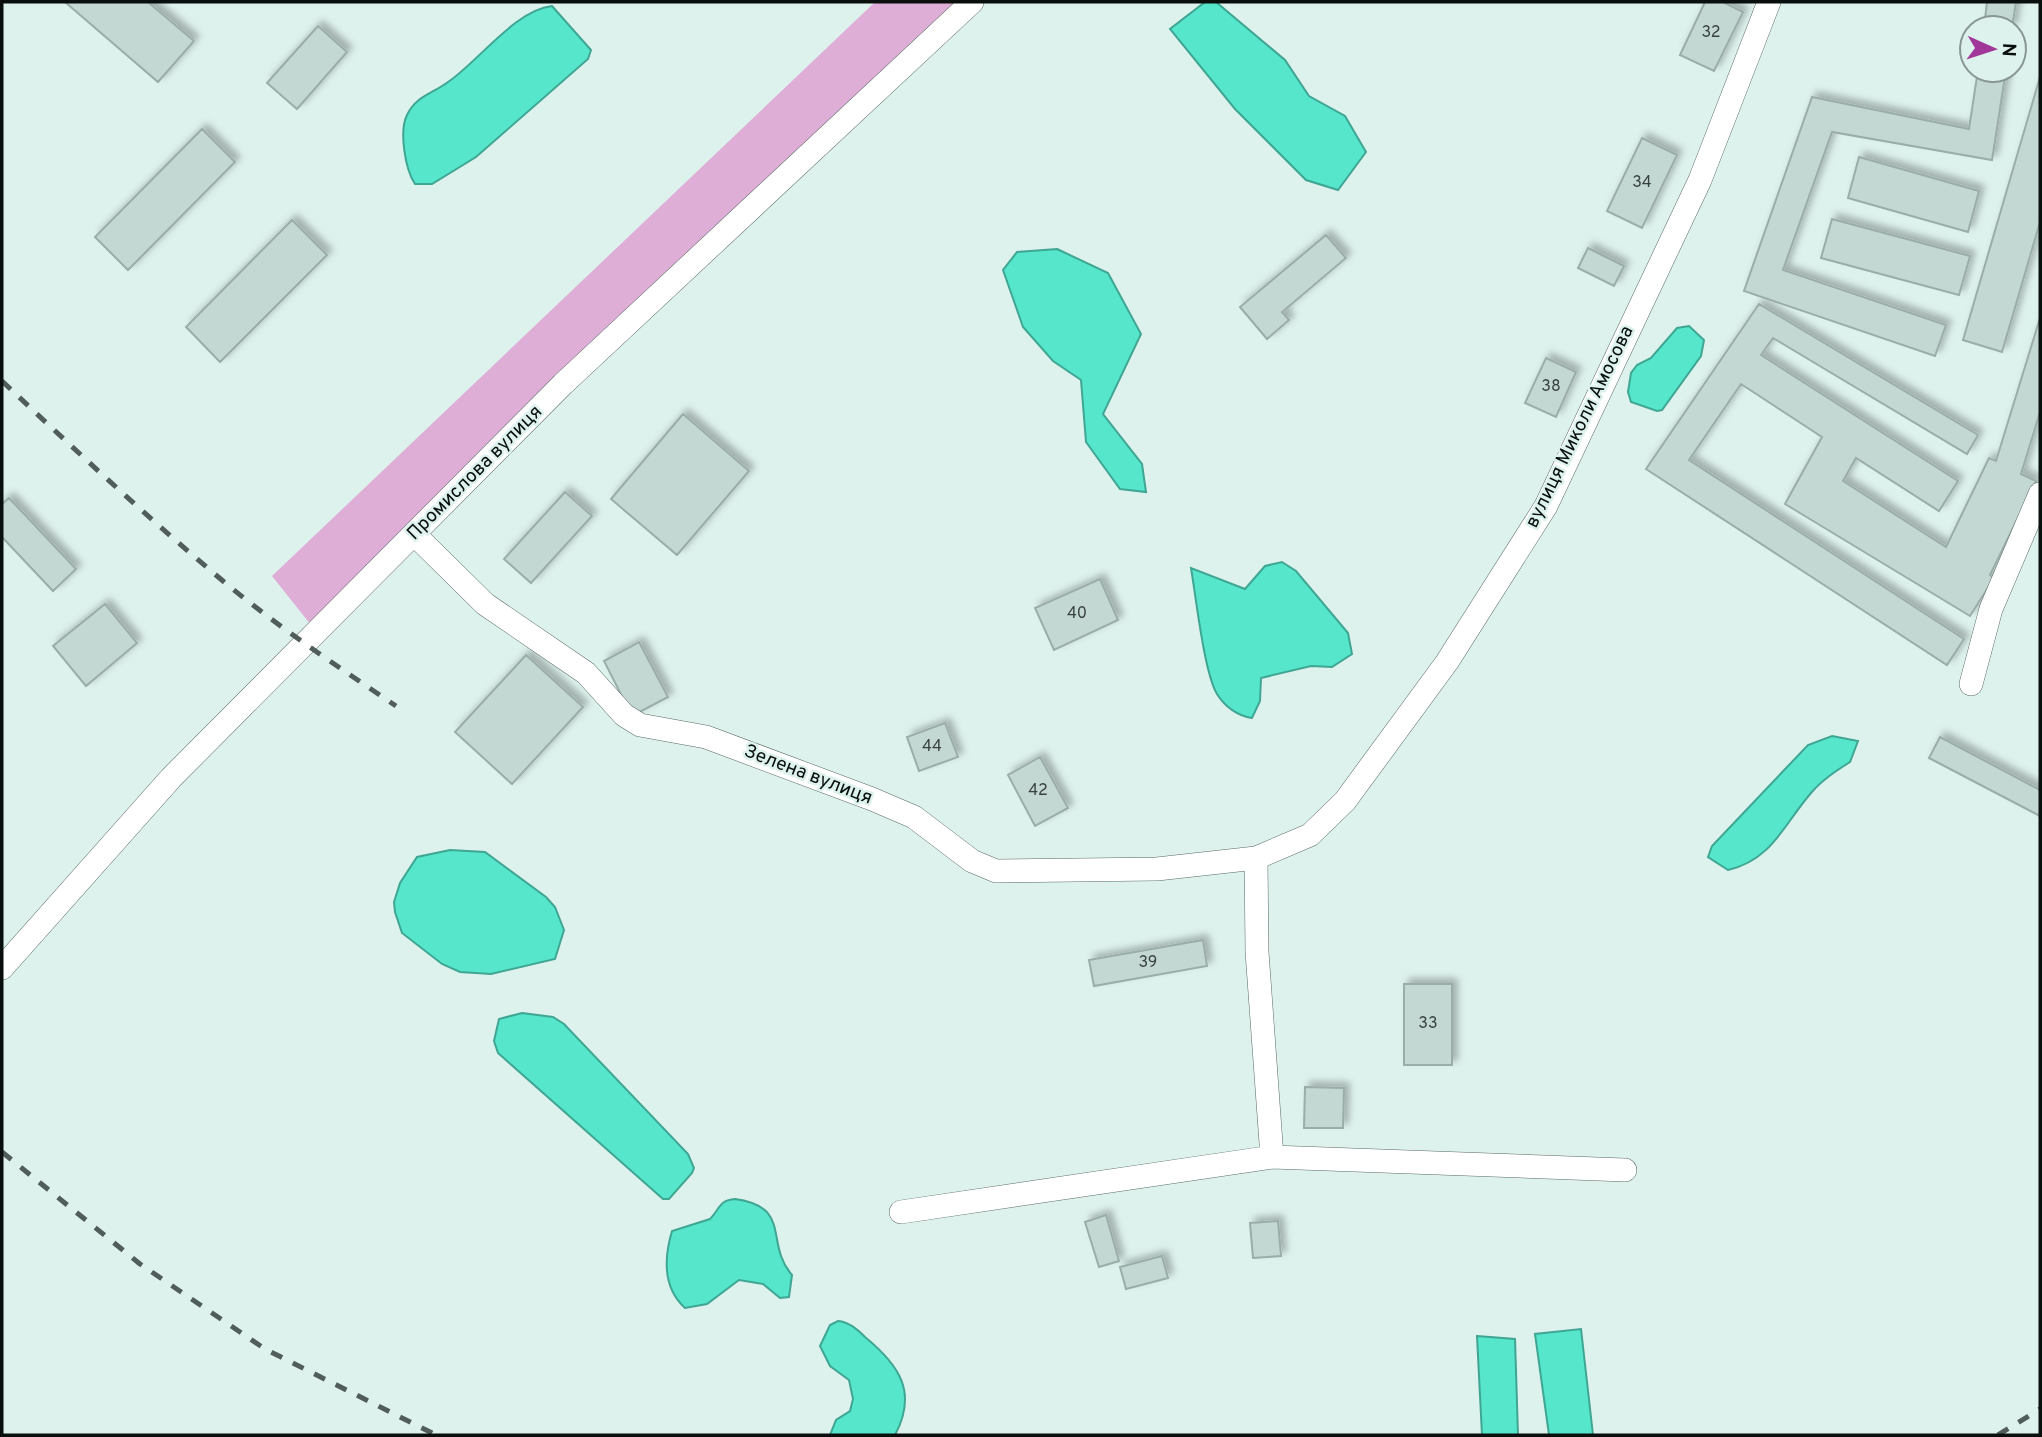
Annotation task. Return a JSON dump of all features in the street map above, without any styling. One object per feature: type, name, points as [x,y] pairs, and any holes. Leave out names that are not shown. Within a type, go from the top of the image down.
[{"type":"street","name":"Промислова вулиця","points":[[2,968],[171,778],[564,384],[972,2]]},
{"type":"street","name":"вулиця Миколи Амосова","points":[[1256,858],[1310,835],[1345,801],[1447,662],[1546,506],[1700,180],[1769,2]]},
{"type":"street","points":[[1971,684],[1991,609],[2040,494]]},
{"type":"street","name":"Зелена вулиця","points":[[414,534],[485,604],[586,673],[624,715],[640,724],[706,737],[883,803],[914,817],[972,861],[996,871],[1157,869],[1256,858]]},
{"type":"street","points":[[1256,858],[1257,952],[1272,1157]]},
{"type":"street","points":[[901,1212],[1272,1157],[1625,1170]]},
{"type":"shaded area","points":[[875,2],[955,2],[565,373],[311,625],[272,576]]},
{"type":"shaded area","points":[[1205,2],[1216,2],[1285,60],[1309,96],[1345,116],[1366,152],[1338,190],[1306,180],[1235,109],[1170,29]]},
{"type":"shaded area","points":[[552,6],[591,50],[588,59],[476,157],[432,184],[415,184],[408,169],[403,140],[405,122],[411,109],[420,99],[460,73],[524,17]]},
{"type":"shaded area","points":[[1057,249],[1108,273],[1141,334],[1103,414],[1142,464],[1146,492],[1120,489],[1086,442],[1081,380],[1053,361],[1023,327],[1003,270],[1017,252]]},
{"type":"shaded area","points":[[1689,326],[1704,340],[1701,356],[1662,410],[1657,411],[1631,402],[1628,392],[1631,373],[1637,365],[1651,358],[1677,328]]},
{"type":"shaded area","points":[[1282,562],[1296,571],[1348,633],[1352,654],[1332,667],[1311,666],[1261,678],[1260,701],[1252,718],[1247,717],[1228,707],[1212,683],[1204,652],[1191,568],[1245,589],[1265,566]]},
{"type":"shaded area","points":[[1832,736],[1858,741],[1850,762],[1815,788],[1766,849],[1756,858],[1728,870],[1708,857],[1712,846],[1808,745]]},
{"type":"shaded area","points":[[450,850],[485,852],[546,897],[555,907],[564,930],[555,959],[491,974],[460,972],[442,964],[402,933],[394,902],[400,883],[417,857]]},
{"type":"shaded area","points":[[522,1013],[553,1017],[564,1024],[688,1154],[694,1168],[692,1173],[669,1199],[663,1199],[498,1053],[494,1041],[499,1019]]},
{"type":"shaded area","points":[[735,1199],[753,1203],[771,1218],[779,1251],[792,1275],[789,1297],[780,1298],[763,1284],[739,1280],[707,1304],[685,1308],[672,1291],[667,1272],[667,1251],[672,1231],[710,1219],[723,1203]]},
{"type":"shaded area","points":[[838,1321],[853,1326],[877,1347],[901,1380],[905,1405],[895,1435],[830,1435],[836,1420],[850,1411],[853,1399],[849,1380],[830,1366],[820,1346],[830,1325]]},
{"type":"shaded area","points":[[1581,1329],[1593,1435],[1549,1435],[1535,1334]]},
{"type":"shaded area","points":[[1477,1336],[1515,1339],[1518,1435],[1482,1435]]},
{"type":"building","points":[[65,2],[148,2],[194,41],[158,82]]},
{"type":"building","points":[[1705,2],[1723,2],[1743,12],[1714,71],[1680,55]]},
{"type":"building","points":[[1987,2],[2016,2],[2014,14],[1986,14]]},
{"type":"building","points":[[318,26],[347,52],[297,109],[267,83]]},
{"type":"building","points":[[2040,77],[2040,222],[2002,352],[1963,340]]},
{"type":"building","points":[[1976,84],[2004,84],[1992,160],[1832,132],[1783,270],[1946,325],[1935,356],[1744,291],[1812,97],[1969,129]]},
{"type":"building","points":[[202,129],[235,162],[128,270],[95,237]]},
{"type":"building","points":[[1642,138],[1677,155],[1642,228],[1607,211]]},
{"type":"building","points":[[1859,157],[1979,191],[1968,232],[1848,198]]},
{"type":"building","points":[[1832,219],[1970,256],[1959,295],[1821,258]]},
{"type":"building","points":[[292,220],[327,255],[220,362],[186,327]]},
{"type":"building","points":[[1326,235],[1346,258],[1282,312],[1289,320],[1267,339],[1240,307]]},
{"type":"building","points":[[1588,248],[1624,266],[1614,286],[1578,268]]},
{"type":"building","points":[[1759,304],[1978,435],[1967,454],[1773,338],[1761,355],[1958,481],[1939,511],[1856,458],[1843,481],[1946,547],[1989,458],[1996,461],[2040,318],[2040,412],[2021,474],[2036,481],[1990,575],[1994,578],[1970,616],[1785,504],[1822,437],[1741,384],[1689,460],[1964,639],[1947,665],[1646,469]]},
{"type":"building","points":[[1546,358],[1576,372],[1556,417],[1525,403]]},
{"type":"building","points":[[683,414],[749,471],[677,555],[611,499]]},
{"type":"building","points":[[565,492],[592,516],[531,583],[504,559]]},
{"type":"building","points":[[9,498],[76,569],[53,591],[2,537],[2,504]]},
{"type":"building","points":[[1100,579],[1118,620],[1054,650],[1035,608]]},
{"type":"building","points":[[105,604],[137,643],[86,686],[53,646]]},
{"type":"building","points":[[639,642],[668,697],[632,716],[604,661]]},
{"type":"building","points":[[526,655],[583,707],[512,784],[455,732]]},
{"type":"building","points":[[945,723],[958,757],[919,771],[907,737]]},
{"type":"building","points":[[1940,737],[2040,790],[2040,816],[1929,758]]},
{"type":"building","points":[[1040,757],[1068,808],[1035,826],[1008,775]]},
{"type":"building","points":[[1203,940],[1207,966],[1094,986],[1089,960]]},
{"type":"building","points":[[1404,984],[1452,984],[1452,1065],[1404,1065]]},
{"type":"building","points":[[1305,1087],[1344,1088],[1343,1128],[1304,1128]]},
{"type":"building","points":[[1106,1215],[1119,1261],[1099,1267],[1085,1222]]},
{"type":"building","points":[[1278,1221],[1281,1256],[1253,1258],[1250,1223]]},
{"type":"building","points":[[1162,1256],[1168,1278],[1126,1289],[1120,1267]]},
{"type":"railway","points":[[2,381],[223,581],[286,630],[396,706]]},
{"type":"railway","points":[[2,1152],[140,1264],[265,1349],[436,1435]]},
{"type":"railway","points":[[1998,1435],[2040,1409]]}]
